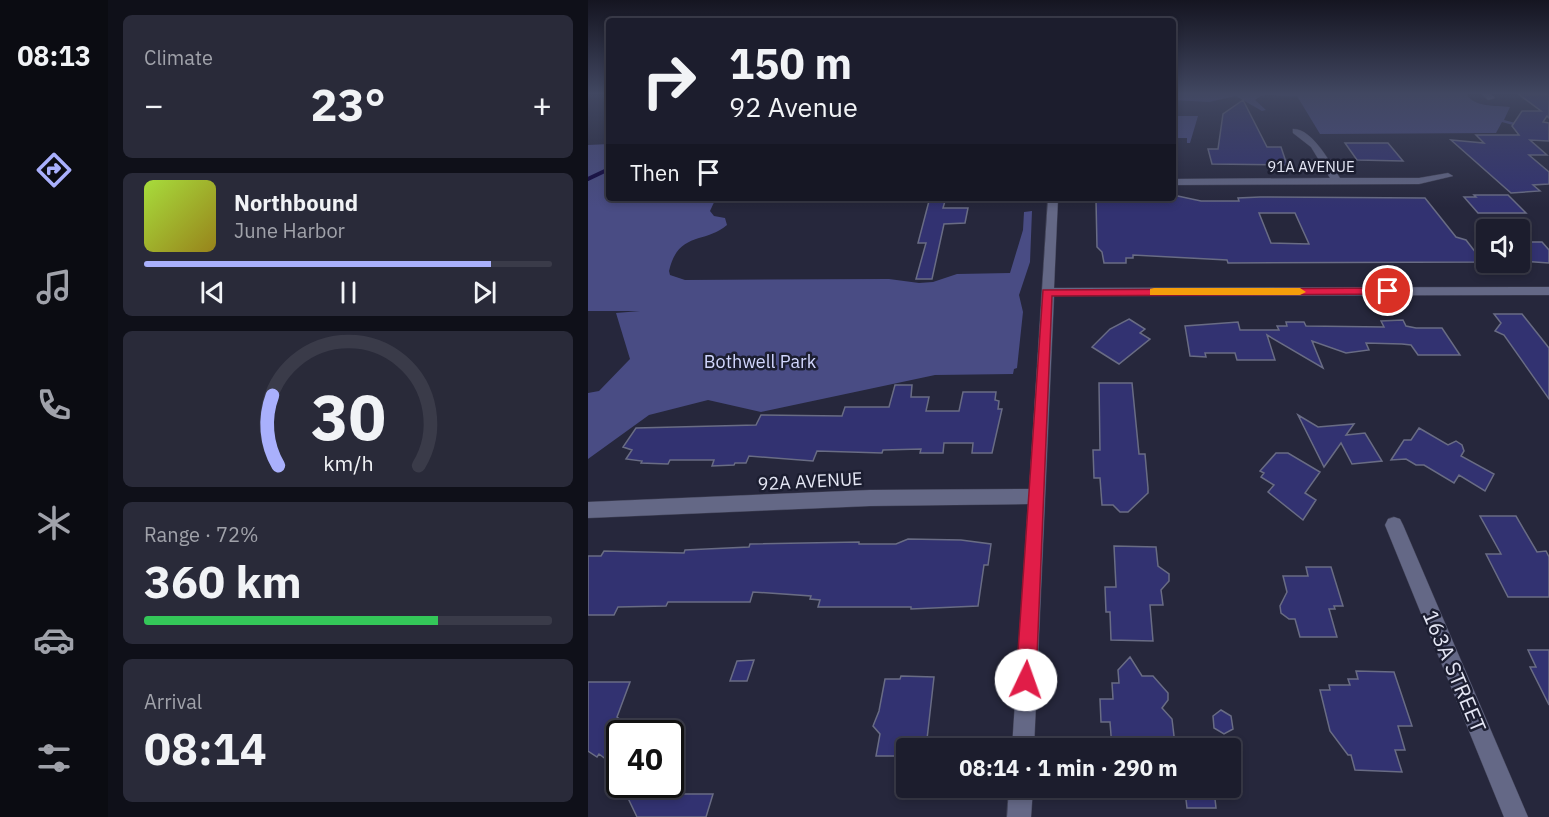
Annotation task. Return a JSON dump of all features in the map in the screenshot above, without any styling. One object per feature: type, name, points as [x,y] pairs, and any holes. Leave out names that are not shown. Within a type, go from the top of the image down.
[{"type":"street","points":[[1296,131],[1314,145],[1337,181]]},
{"type":"street","name":"91A AVENUE","points":[[1176,182],[1419,181],[1448,176]]},
{"type":"street","points":[[1023,738],[1053,201]]},
{"type":"street","points":[[1047,292],[1547,293]]},
{"type":"street","name":"92A AVENUE","points":[[588,510],[870,498],[1035,496]]},
{"type":"street","name":"163A STREET","points":[[1394,525],[1516,817]]},
{"type":"street","points":[[1020,817],[1021,798]]},
{"type":"green space","points":[[1176,131],[1194,131],[1190,143],[1187,143],[1187,138],[1177,138],[1177,143]]},
{"type":"green space","points":[[1318,131],[1497,131],[1496,133],[1320,134]]},
{"type":"green space","points":[[1535,131],[1549,132],[1549,135]]},
{"type":"green space","name":"Bothwell Park","points":[[606,144],[606,201],[715,201],[710,211],[714,216],[725,218],[727,225],[710,235],[693,240],[679,250],[673,258],[669,271],[670,275],[685,280],[889,279],[919,283],[933,282],[957,274],[1010,273],[1023,230],[1024,212],[1032,211],[1030,262],[1019,295],[1023,312],[1017,368],[1014,369],[1013,374],[935,375],[761,412],[708,400],[649,415],[588,459],[588,393],[599,391],[630,359],[616,313],[640,311],[588,311],[588,145]]},
{"type":"building","points":[[1221,131],[1259,131],[1267,147],[1281,147],[1287,165],[1212,164],[1208,149],[1218,149]]},
{"type":"building","points":[[1516,131],[1549,131],[1549,141],[1530,140],[1547,155],[1529,155],[1549,172],[1549,184],[1533,185],[1540,191],[1511,193],[1451,140],[1484,143],[1476,135],[1519,135]]},
{"type":"building","points":[[1345,143],[1388,143],[1403,161],[1357,160]]},
{"type":"building","points":[[1474,195],[1508,195],[1526,213],[1478,213],[1464,197],[1476,197]]},
{"type":"building","points":[[1176,196],[1201,201],[1239,201],[1238,198],[1260,197],[1425,198],[1456,237],[1466,240],[1476,253],[1476,262],[1228,263],[1227,260],[1133,255],[1133,258],[1126,258],[1126,263],[1104,263],[1102,252],[1097,247],[1096,201],[1176,201]],"holes":[[[1259,213],[1295,213],[1309,244],[1271,243]]]},
{"type":"building","points":[[929,201],[945,201],[943,208],[968,208],[965,223],[944,224],[932,279],[916,279],[926,243],[918,243]]},
{"type":"building","points":[[1530,242],[1542,242],[1549,250],[1549,263],[1530,262]]},
{"type":"building","points":[[1494,314],[1522,314],[1549,348],[1549,399],[1504,335],[1495,331],[1501,323]]},
{"type":"building","points":[[1129,319],[1145,329],[1140,333],[1150,339],[1119,364],[1092,347],[1110,329]]},
{"type":"building","points":[[1403,320],[1406,326],[1442,328],[1460,355],[1418,355],[1411,345],[1366,343],[1369,350],[1346,353],[1312,341],[1323,368],[1267,335],[1275,360],[1237,360],[1235,353],[1205,353],[1206,357],[1190,356],[1185,326],[1238,322],[1240,330],[1279,330],[1277,326],[1287,326],[1286,322],[1304,322],[1306,326],[1384,327],[1381,321]]},
{"type":"building","points":[[1099,383],[1132,383],[1139,454],[1145,454],[1148,493],[1128,512],[1120,512],[1113,505],[1102,505],[1100,478],[1094,478],[1093,450],[1100,450]]},
{"type":"building","points":[[895,385],[912,385],[911,397],[929,397],[926,411],[959,411],[963,392],[996,392],[995,400],[999,401],[998,409],[1002,409],[992,453],[972,453],[973,443],[944,443],[943,453],[920,453],[921,449],[883,450],[882,453],[817,451],[813,461],[749,456],[746,463],[735,463],[734,465],[712,466],[714,460],[670,460],[668,464],[641,463],[642,461],[626,459],[632,450],[623,447],[636,428],[756,425],[761,415],[842,416],[845,407],[889,407]]},
{"type":"building","points":[[1298,415],[1318,427],[1354,424],[1346,435],[1365,433],[1382,461],[1352,464],[1341,443],[1324,467]]},
{"type":"building","points":[[1419,428],[1448,445],[1456,441],[1462,445],[1464,451],[1461,456],[1494,474],[1485,491],[1459,475],[1454,483],[1424,465],[1416,465],[1406,459],[1391,460],[1404,440],[1411,440]]},
{"type":"building","points":[[1276,453],[1288,453],[1320,472],[1305,493],[1316,500],[1303,520],[1268,492],[1274,485],[1261,477],[1264,473],[1260,471]]},
{"type":"building","points":[[1480,516],[1516,516],[1537,552],[1546,551],[1549,557],[1549,597],[1508,597],[1486,554],[1501,554]]},
{"type":"building","points":[[908,539],[961,540],[991,544],[988,565],[984,565],[978,606],[911,609],[911,607],[818,607],[820,600],[810,599],[811,596],[753,592],[750,602],[668,602],[666,606],[618,607],[614,615],[588,615],[588,556],[601,556],[604,551],[684,553],[685,550],[749,547],[750,544],[859,542],[859,544],[896,544]]},
{"type":"building","points":[[1114,546],[1156,547],[1158,566],[1169,574],[1169,581],[1161,590],[1163,605],[1150,605],[1153,641],[1111,640],[1110,612],[1106,612],[1105,587],[1116,587]]},
{"type":"building","points":[[1306,567],[1331,567],[1343,606],[1334,606],[1335,609],[1329,609],[1337,637],[1300,637],[1295,619],[1289,619],[1281,613],[1280,606],[1287,592],[1283,576],[1308,576]]},
{"type":"building","points":[[1528,650],[1549,650],[1549,705],[1530,667],[1536,667]]},
{"type":"building","points":[[1130,657],[1142,676],[1153,676],[1168,693],[1168,700],[1162,708],[1172,719],[1174,736],[1172,738],[1111,738],[1110,722],[1101,722],[1100,699],[1113,699],[1112,683],[1119,683],[1118,670]]},
{"type":"building","points":[[754,660],[747,681],[730,681],[737,661]]},
{"type":"building","points":[[1356,671],[1394,672],[1412,726],[1398,726],[1405,750],[1395,750],[1402,772],[1355,770],[1351,755],[1348,755],[1330,731],[1320,690],[1330,690],[1329,685],[1350,685],[1348,679],[1358,679]]},
{"type":"building","points":[[901,676],[934,677],[927,738],[896,738],[896,756],[876,756],[880,734],[873,726],[879,711],[885,679],[900,679]]},
{"type":"building","points":[[588,682],[630,682],[617,717],[621,720],[606,720],[606,759],[599,754],[597,757],[588,751]]},
{"type":"building","points":[[1221,710],[1231,716],[1233,729],[1224,734],[1214,728],[1213,716]]},
{"type":"building","points":[[684,794],[713,794],[706,817],[637,817],[628,798],[684,798]]},
{"type":"building","points":[[1186,798],[1215,798],[1216,808],[1187,808]]},
{"type":"waterway","points":[[588,179],[606,170]]},
{"type":"slow traffic","points":[[1154,292],[1300,292]]},
{"type":"route","points":[[1026,680],[1047,292],[1388,291]]}]
